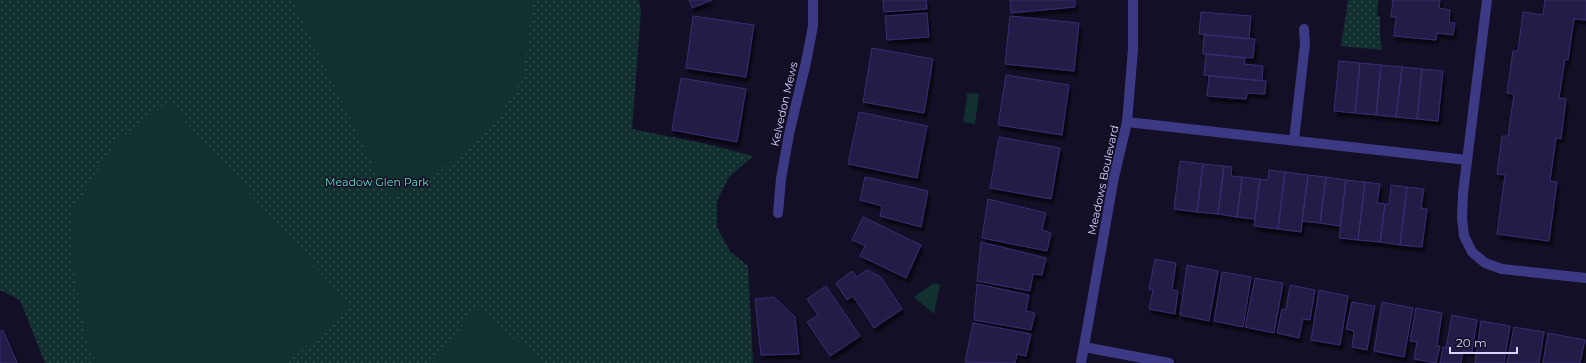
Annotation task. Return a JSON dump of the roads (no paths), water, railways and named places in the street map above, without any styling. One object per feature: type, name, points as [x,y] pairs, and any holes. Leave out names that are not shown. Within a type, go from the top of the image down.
[{"type":"street","name":"Kelvedon Mews","points":[[778,213],[781,179],[786,149],[813,26],[813,0]]},
{"type":"street","name":"Meadows Boulevard","points":[[1081,363],[1114,177],[1127,122],[1133,49],[1133,0]]},
{"type":"street","points":[[1487,0],[1463,193],[1462,218],[1464,236],[1472,252],[1485,263],[1502,269],[1586,278]]},
{"type":"street","points":[[1294,140],[1305,44],[1304,30]]},
{"type":"street","points":[[1127,122],[1467,160]]},
{"type":"street","points":[[1084,347],[1169,363]]},
{"type":"park label","name":"Meadow Glen Park","points":[[377,182]]}]
